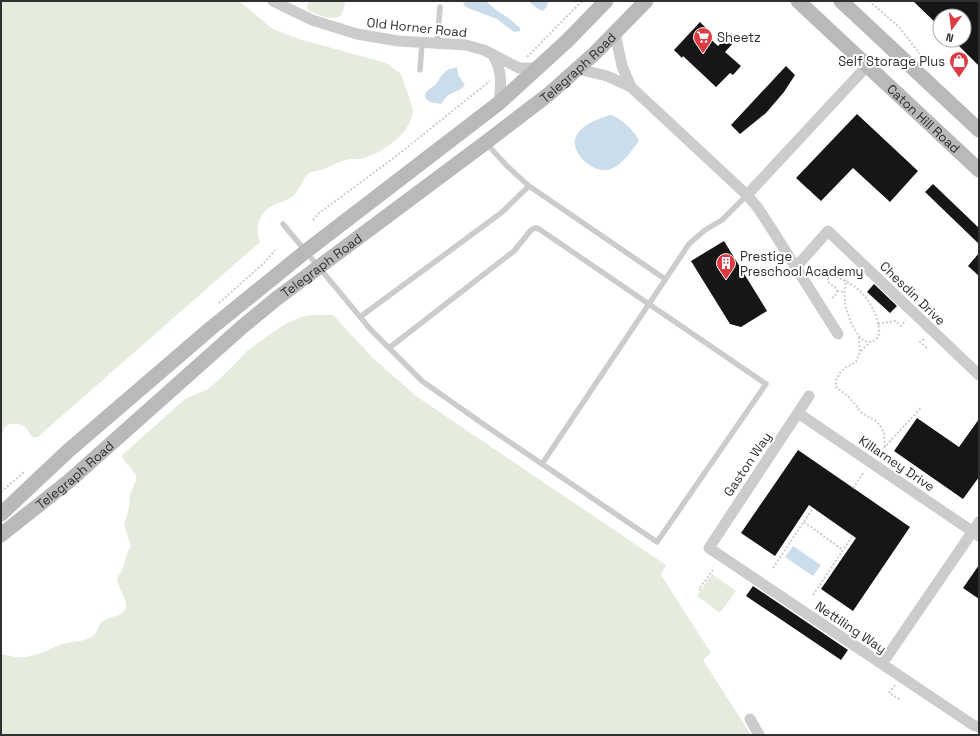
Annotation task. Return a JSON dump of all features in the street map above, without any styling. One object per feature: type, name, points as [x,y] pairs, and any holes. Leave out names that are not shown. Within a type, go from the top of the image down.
[{"type":"main road","name":"Telegraph Road","points":[[1,514],[68,451],[210,329],[305,252],[499,103],[538,68],[606,1]]},
{"type":"main road","name":"Telegraph Road","points":[[2,534],[69,481],[242,327],[318,266],[543,99],[578,69],[616,33],[646,1]]},
{"type":"main road","name":"Caton Hill Road","points":[[798,1],[979,170]]},
{"type":"main road","points":[[841,1],[979,130]]},
{"type":"main road","points":[[471,125],[485,143]]},
{"type":"street","name":"Old Horner Road","points":[[273,1],[298,14],[346,31],[376,38],[466,45],[484,50],[519,68],[538,68]]},
{"type":"street","points":[[616,33],[620,62],[631,87]]},
{"type":"street","points":[[492,54],[497,63],[500,74],[501,86],[499,103]]},
{"type":"street","points":[[747,195],[867,66]]},
{"type":"street","points":[[578,69],[608,76],[631,87],[747,195],[758,208],[838,334]]},
{"type":"street","name":"Chesdin Drive","points":[[796,267],[828,231],[979,375]]},
{"type":"street","name":"Gaston Way","points":[[708,548],[809,396]]},
{"type":"street","name":"Killarney Drive","points":[[798,413],[976,534]]},
{"type":"street","points":[[882,664],[976,534],[979,522]]},
{"type":"street","name":"Nettiling Way","points":[[708,548],[973,725],[979,727]]},
{"type":"street","points":[[750,719],[759,735]]},
{"type":"lane","points":[[437,43],[440,6]]},
{"type":"lane","points":[[420,70],[422,42]]},
{"type":"lane","points":[[485,143],[529,186],[665,279]]},
{"type":"lane","points":[[360,317],[501,213],[529,186]]},
{"type":"lane","points":[[542,464],[688,244],[705,230],[722,220],[747,195]]},
{"type":"lane","points":[[283,224],[360,317],[389,348],[422,381],[657,542],[766,384],[539,229],[535,228],[514,251],[389,348]]},
{"type":"path","points":[[522,62],[582,1]]},
{"type":"path","points":[[869,1],[899,27],[923,58]]},
{"type":"path","points":[[313,220],[495,77]]},
{"type":"path","points":[[748,276],[762,267]]},
{"type":"path","points":[[813,270],[846,280],[865,296],[873,308],[879,329],[878,337],[870,341],[860,352],[855,363],[845,368],[840,373],[836,380],[836,387],[848,396],[862,413],[880,425],[884,435],[885,447]]},
{"type":"path","points":[[828,274],[828,282],[835,287],[837,291],[844,292]]},
{"type":"path","points":[[846,280],[844,292],[845,306],[849,319],[860,337],[865,341],[870,341]]},
{"type":"path","points":[[830,300],[835,296],[837,291]]},
{"type":"path","points":[[878,324],[895,321],[901,326],[908,320]]},
{"type":"path","points":[[925,336],[925,338],[920,342],[927,348]]},
{"type":"path","points":[[860,337],[860,352]]},
{"type":"path","points":[[881,451],[921,408]]},
{"type":"path","points":[[853,488],[864,472]]},
{"type":"path","points":[[773,568],[814,508]]},
{"type":"path","points":[[804,522],[843,550]]},
{"type":"path","points":[[812,595],[853,535]]},
{"type":"path","points":[[701,590],[699,589],[713,570]]},
{"type":"path","points":[[896,682],[890,693],[901,700]]},
{"type":"shaded area","points":[[1,1],[239,1],[273,29],[299,39],[386,63],[401,74],[413,109],[412,117],[403,133],[388,146],[364,158],[346,160],[309,173],[293,196],[267,209],[259,222],[258,232],[260,242],[39,436],[34,438],[24,426],[9,424],[4,428],[1,438]]},
{"type":"shaded area","points":[[308,1],[344,1],[345,5],[341,16],[329,18],[309,11],[307,8]]},
{"type":"shaded area","points":[[311,315],[334,316],[372,357],[416,396],[666,565],[661,575],[711,653],[703,660],[751,735],[1,735],[1,654],[13,657],[29,656],[61,645],[86,639],[95,634],[103,621],[121,614],[125,610],[125,599],[117,578],[122,571],[131,546],[124,525],[129,508],[130,494],[136,481],[136,475],[121,456],[185,399],[208,389],[256,344],[285,324],[301,317]]},
{"type":"shaded area","points":[[712,574],[736,591],[720,613],[697,596]]},
{"type":"water","points":[[463,1],[486,1],[510,19],[520,28],[520,31],[514,32],[497,19],[468,8],[464,5]]},
{"type":"water","points":[[528,1],[548,1],[548,4],[542,11]]},
{"type":"water","points":[[457,67],[458,75],[465,85],[461,89],[448,95],[441,104],[430,102],[425,98],[427,91],[436,84],[444,73]]},
{"type":"water","points":[[610,115],[618,118],[627,125],[639,141],[626,157],[615,167],[604,170],[597,169],[583,160],[578,154],[575,147],[575,140],[578,133],[584,127]]},
{"type":"water","points":[[793,546],[821,565],[813,576],[785,557]]},
{"type":"building","points":[[913,1],[979,1],[979,66],[961,48],[972,48],[972,8],[932,8],[932,19]]},
{"type":"building","name":"Sheetz","points":[[700,22],[709,31],[705,34],[718,46],[731,33],[737,39],[725,52],[741,66],[733,75],[730,73],[716,87],[683,56],[682,58],[674,50]]},
{"type":"building","name":"Sheetz","points":[[786,66],[795,75],[784,92],[766,113],[740,134],[731,125]]},
{"type":"building","points":[[857,114],[918,171],[890,202],[853,168],[821,201],[796,178]]},
{"type":"building","points":[[933,184],[979,228],[979,244],[925,192]]},
{"type":"building","name":"Prestige Preschool Academy","points":[[724,241],[767,311],[741,327],[730,324],[691,261]]},
{"type":"building","points":[[979,253],[979,276],[968,266]]},
{"type":"building","points":[[874,284],[897,306],[890,313],[867,292]]},
{"type":"building","points":[[917,418],[959,447],[979,419],[979,477],[963,499],[894,451]]},
{"type":"building","points":[[798,450],[910,527],[853,611],[821,589],[856,538],[809,505],[775,556],[741,533]]},
{"type":"building","points":[[979,565],[979,599],[963,588]]},
{"type":"building","points":[[753,586],[848,650],[841,660],[746,596]]},
{"type":"place","name":"Sheetz","points":[[703,54]]},
{"type":"place","name":"Self Storage Plus","points":[[959,78]]},
{"type":"place","name":"Prestige Preschool Academy","points":[[726,280]]}]
